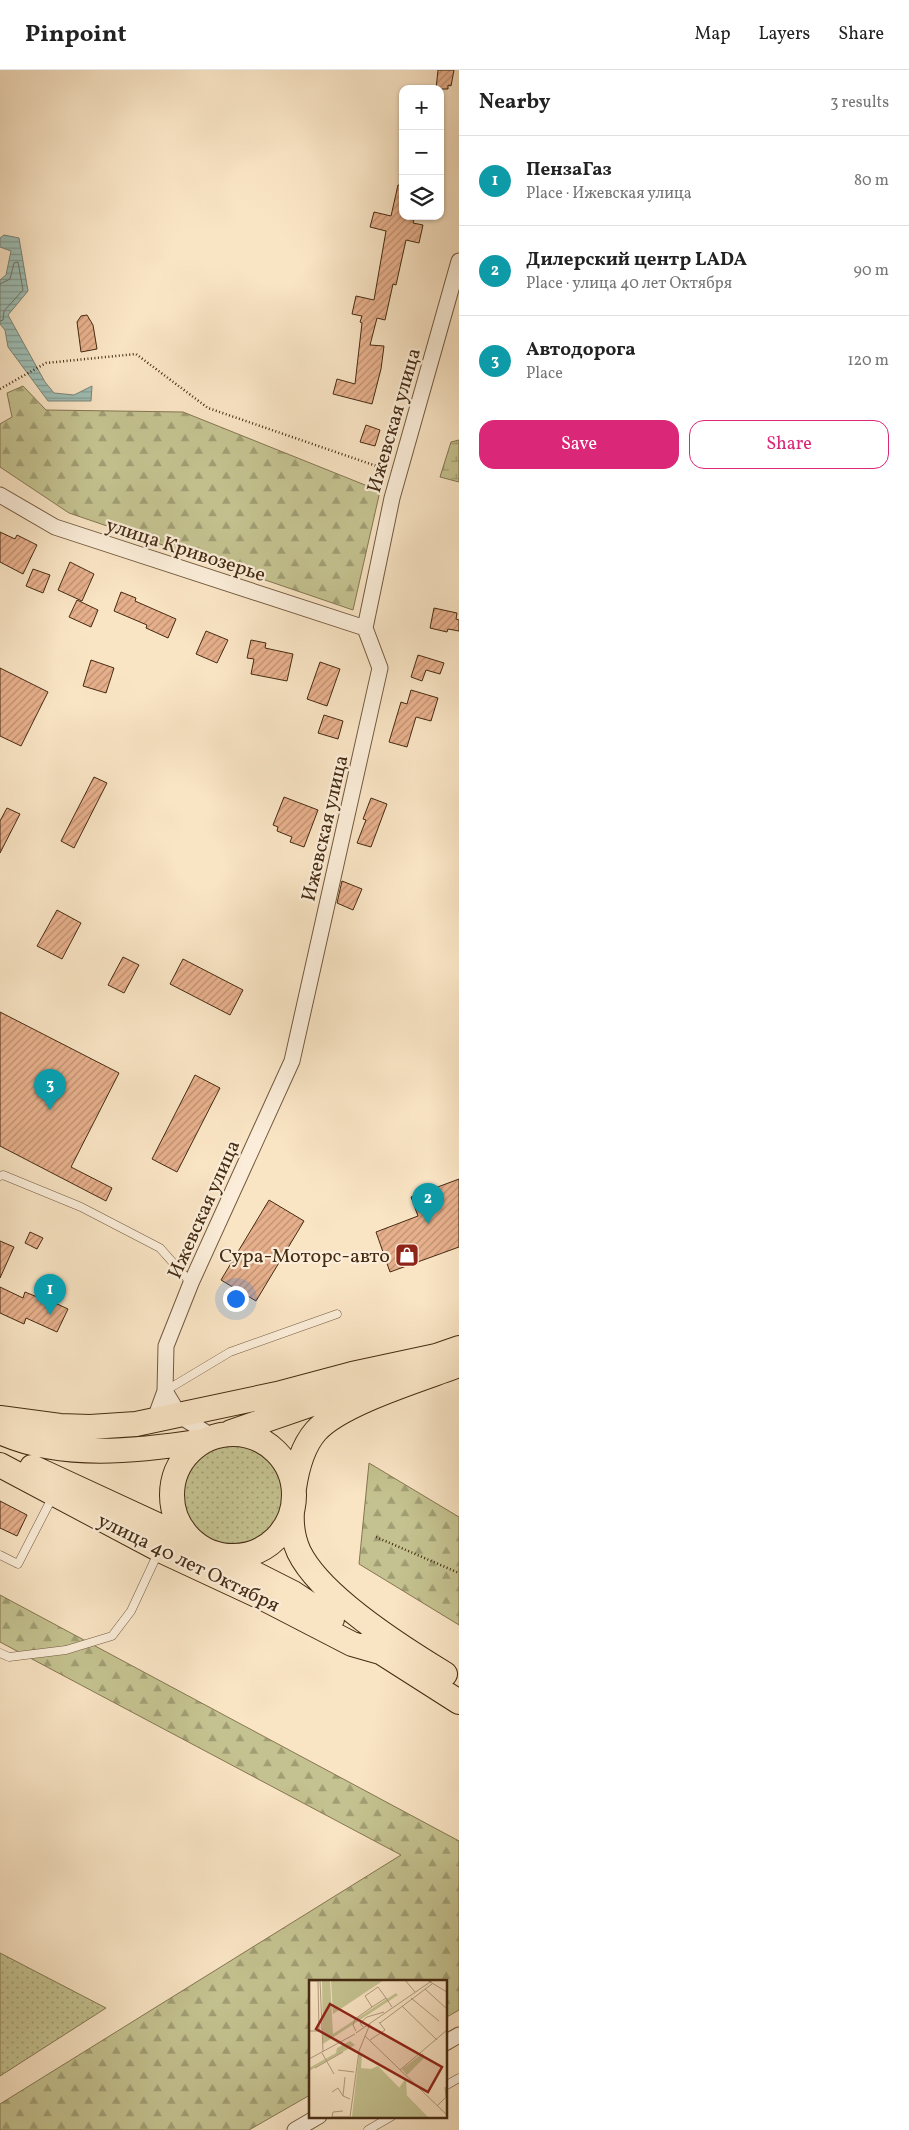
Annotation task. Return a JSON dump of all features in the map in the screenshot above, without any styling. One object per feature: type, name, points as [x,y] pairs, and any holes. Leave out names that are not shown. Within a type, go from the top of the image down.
[{"type":"main road","points":[[213,1437],[360,1388],[459,1348]]},
{"type":"main road","points":[[0,1418],[60,1426],[90,1427],[136,1424],[278,1394],[352,1374],[436,1356]]},
{"type":"main road","name":"улица 40 лет Октября","points":[[459,1365],[360,1404],[326,1422],[315,1432],[299,1461],[291,1524],[299,1552],[322,1583],[374,1627],[459,1683]]},
{"type":"main road","name":"улица 40 лет Октября","points":[[0,1432],[12,1438],[38,1444],[95,1451],[158,1448],[213,1437],[245,1435],[266,1443],[285,1462],[293,1499],[288,1520],[276,1538],[258,1551],[237,1556],[205,1548],[188,1536],[176,1517],[173,1507],[172,1485],[180,1464],[194,1447],[213,1437]]},
{"type":"main road","name":"улица 40 лет Октября","points":[[0,1454],[49,1473],[205,1548],[293,1593],[380,1652],[459,1702]]},
{"type":"main road","name":"улица 40 лет Октября","points":[[0,1466],[160,1550],[262,1598],[352,1644],[380,1652]]},
{"type":"street","name":"Ижевская улица","points":[[154,1421],[165,1391],[166,1346],[191,1283],[292,1061],[380,668],[365,628],[392,498],[459,261]]},
{"type":"street","name":"улица Кривозерье","points":[[0,495],[55,527],[365,628]]},
{"type":"street","points":[[165,1391],[180,1416],[213,1437]]},
{"type":"street","points":[[447,2042],[459,2035]]},
{"type":"street","points":[[295,2130],[316,2118]]},
{"type":"lane","points":[[0,1176],[3,1175],[81,1207],[160,1248],[191,1283]]},
{"type":"lane","points":[[165,1391],[230,1352],[337,1314]]},
{"type":"lane","points":[[0,1555],[18,1564],[54,1494]]},
{"type":"lane","points":[[0,1653],[9,1657],[66,1650],[112,1636],[131,1611],[160,1550]]},
{"type":"lane","points":[[447,2085],[459,2078]]},
{"type":"lane","points":[[368,2130],[389,2118]]},
{"type":"path","points":[[0,389],[46,363],[136,354],[208,408],[398,474]]},
{"type":"path","points":[[376,1536],[459,1573]]},
{"type":"green space","points":[[23,386],[46,410],[183,412],[380,491],[353,610],[69,513],[0,467],[0,424],[12,417],[7,393]]},
{"type":"green space","points":[[459,440],[459,482],[440,477],[451,442]]},
{"type":"green space","points":[[233,1443],[253,1447],[270,1458],[281,1475],[285,1495],[281,1515],[270,1532],[253,1543],[233,1547],[213,1543],[196,1532],[185,1515],[181,1495],[185,1475],[196,1458],[213,1447]]},
{"type":"green space","points":[[369,1463],[459,1517],[459,1625],[359,1564]]},
{"type":"green space","points":[[0,1595],[459,1841],[459,2010],[447,2017],[447,1980],[309,1980],[309,2096],[249,2130],[0,2130],[0,2104],[401,1855],[0,1642]]},
{"type":"green space","points":[[0,1953],[106,2008],[0,2076]]},
{"type":"water","points":[[4,235],[19,238],[28,291],[8,315],[45,382],[54,393],[74,395],[92,386],[91,401],[48,401],[8,347],[5,330],[0,324],[0,280],[6,275],[11,251],[0,247],[0,238]]},
{"type":"building","points":[[438,70],[454,70],[451,86],[448,85],[448,89],[444,89],[444,85],[436,85]]},
{"type":"building","points":[[399,185],[399,220],[414,220],[413,223],[423,225],[419,243],[406,240],[396,285],[393,284],[385,320],[377,318],[370,345],[384,346],[381,369],[372,404],[333,394],[337,379],[355,384],[362,316],[352,314],[356,296],[374,300],[386,231],[370,227],[374,212],[391,216]]},
{"type":"building","points":[[87,315],[93,325],[97,349],[81,352],[77,322],[81,316]]},
{"type":"building","points":[[366,425],[380,430],[375,446],[360,442]]},
{"type":"building","points":[[0,532],[15,539],[17,535],[37,545],[23,574],[0,562]]},
{"type":"building","points":[[70,562],[94,574],[82,601],[58,590]]},
{"type":"building","points":[[33,569],[50,575],[43,593],[26,586]]},
{"type":"building","points":[[121,592],[136,598],[135,601],[176,619],[168,638],[146,628],[147,625],[114,611]]},
{"type":"building","points":[[77,600],[98,610],[91,627],[69,617]]},
{"type":"building","points":[[434,608],[457,613],[456,619],[459,620],[459,631],[448,629],[447,632],[430,628]]},
{"type":"building","points":[[206,631],[228,640],[217,663],[196,654]]},
{"type":"building","points":[[251,640],[266,643],[265,648],[293,654],[287,681],[251,674],[254,659],[247,658]]},
{"type":"building","points":[[418,655],[444,663],[440,674],[426,670],[422,681],[411,677]]},
{"type":"building","points":[[91,660],[114,668],[106,693],[83,686]]},
{"type":"building","points":[[320,662],[340,669],[327,706],[307,699]]},
{"type":"building","points":[[0,668],[48,692],[21,746],[0,736]]},
{"type":"building","points":[[411,690],[438,698],[431,721],[416,717],[407,747],[389,742],[401,702],[407,704]]},
{"type":"building","points":[[324,715],[343,721],[338,739],[318,733]]},
{"type":"building","points":[[94,777],[107,783],[74,848],[61,841]]},
{"type":"building","points":[[284,797],[318,810],[304,847],[290,842],[292,837],[277,831],[278,827],[273,825]]},
{"type":"building","points":[[371,798],[387,804],[371,847],[357,843],[366,820],[363,819]]},
{"type":"building","points":[[7,808],[20,814],[0,853],[0,821]]},
{"type":"building","points":[[342,881],[362,889],[353,910],[337,903]]},
{"type":"building","points":[[57,910],[81,923],[62,959],[37,946]]},
{"type":"building","points":[[123,957],[139,965],[124,993],[108,985]]},
{"type":"building","points":[[183,959],[243,990],[230,1015],[170,984]]},
{"type":"building","points":[[0,1012],[119,1073],[71,1167],[112,1188],[106,1201],[0,1146]]},
{"type":"building","points":[[195,1075],[220,1088],[177,1172],[152,1159]]},
{"type":"building","points":[[459,1179],[459,1247],[390,1272],[376,1232],[418,1216],[411,1197]]},
{"type":"building","points":[[269,1200],[304,1221],[256,1301],[221,1280]]},
{"type":"building","points":[[30,1232],[43,1238],[37,1249],[25,1243]]},
{"type":"building","points":[[0,1241],[14,1247],[0,1278]]},
{"type":"building","points":[[0,1287],[23,1298],[25,1292],[42,1299],[42,1297],[68,1309],[57,1332],[26,1318],[24,1324],[0,1313]]},
{"type":"building","points":[[0,1501],[27,1515],[17,1536],[0,1528]]},
{"type":"place","name":"Автодорога","points":[[50,1110]]},
{"type":"place","name":"Дилерский центр LADA","points":[[428,1224]]},
{"type":"place","name":"Сура-Моторс-авто","points":[[407,1255]]},
{"type":"place","name":"ПензаГаз","points":[[50,1315]]}]
